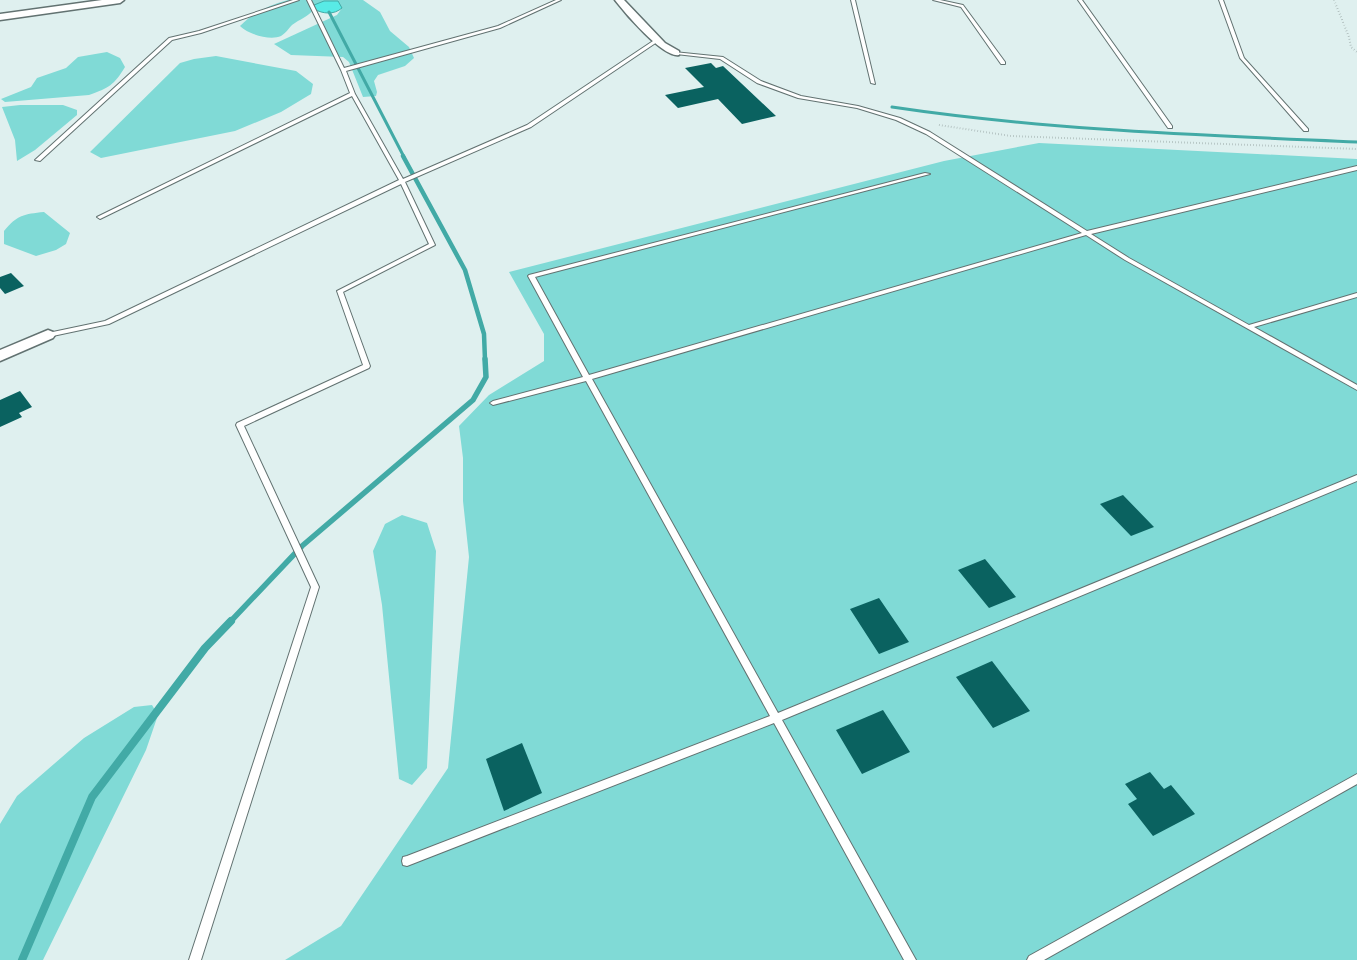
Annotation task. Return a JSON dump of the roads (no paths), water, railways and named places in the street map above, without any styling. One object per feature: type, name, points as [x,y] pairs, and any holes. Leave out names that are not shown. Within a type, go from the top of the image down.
[{"type":"street","points":[[0,16],[120,0]]},
{"type":"street","points":[[619,0],[658,40],[676,53]]},
{"type":"street","points":[[0,356],[48,335]]},
{"type":"lane","points":[[38,160],[171,39],[200,32],[297,0]]},
{"type":"lane","points":[[195,960],[315,587],[240,425],[367,366],[340,291],[432,245],[402,181],[353,94],[309,0]]},
{"type":"lane","points":[[343,70],[499,27],[559,0]]},
{"type":"lane","points":[[853,0],[873,83]]},
{"type":"lane","points":[[935,0],[962,6],[1003,63]]},
{"type":"lane","points":[[1080,0],[1170,127]]},
{"type":"lane","points":[[1221,0],[1242,58],[1306,130]]},
{"type":"lane","points":[[48,335],[107,323],[402,181],[529,126],[658,40]]},
{"type":"lane","points":[[676,53],[721,58],[760,82],[800,98],[858,107],[928,133],[1126,259],[1357,388]]},
{"type":"lane","points":[[100,216],[353,94]]},
{"type":"lane","points":[[492,403],[588,378],[1087,233],[1357,168]]},
{"type":"lane","points":[[910,960],[531,276],[926,174]]},
{"type":"lane","points":[[1248,327],[1357,295]]},
{"type":"lane","points":[[407,861],[776,718],[1357,478]]},
{"type":"lane","points":[[1034,960],[1357,779]]},
{"type":"waterway","points":[[329,12],[404,157]]},
{"type":"waterway","points":[[892,107],[950,115],[1066,126],[1182,134],[1357,142]]},
{"type":"waterway","points":[[403,156],[465,270],[484,334],[485,360]]},
{"type":"waterway","points":[[230,622],[302,546],[473,400],[486,377],[485,359]]},
{"type":"waterway","points":[[22,960],[92,797],[205,648],[231,621]]}]
